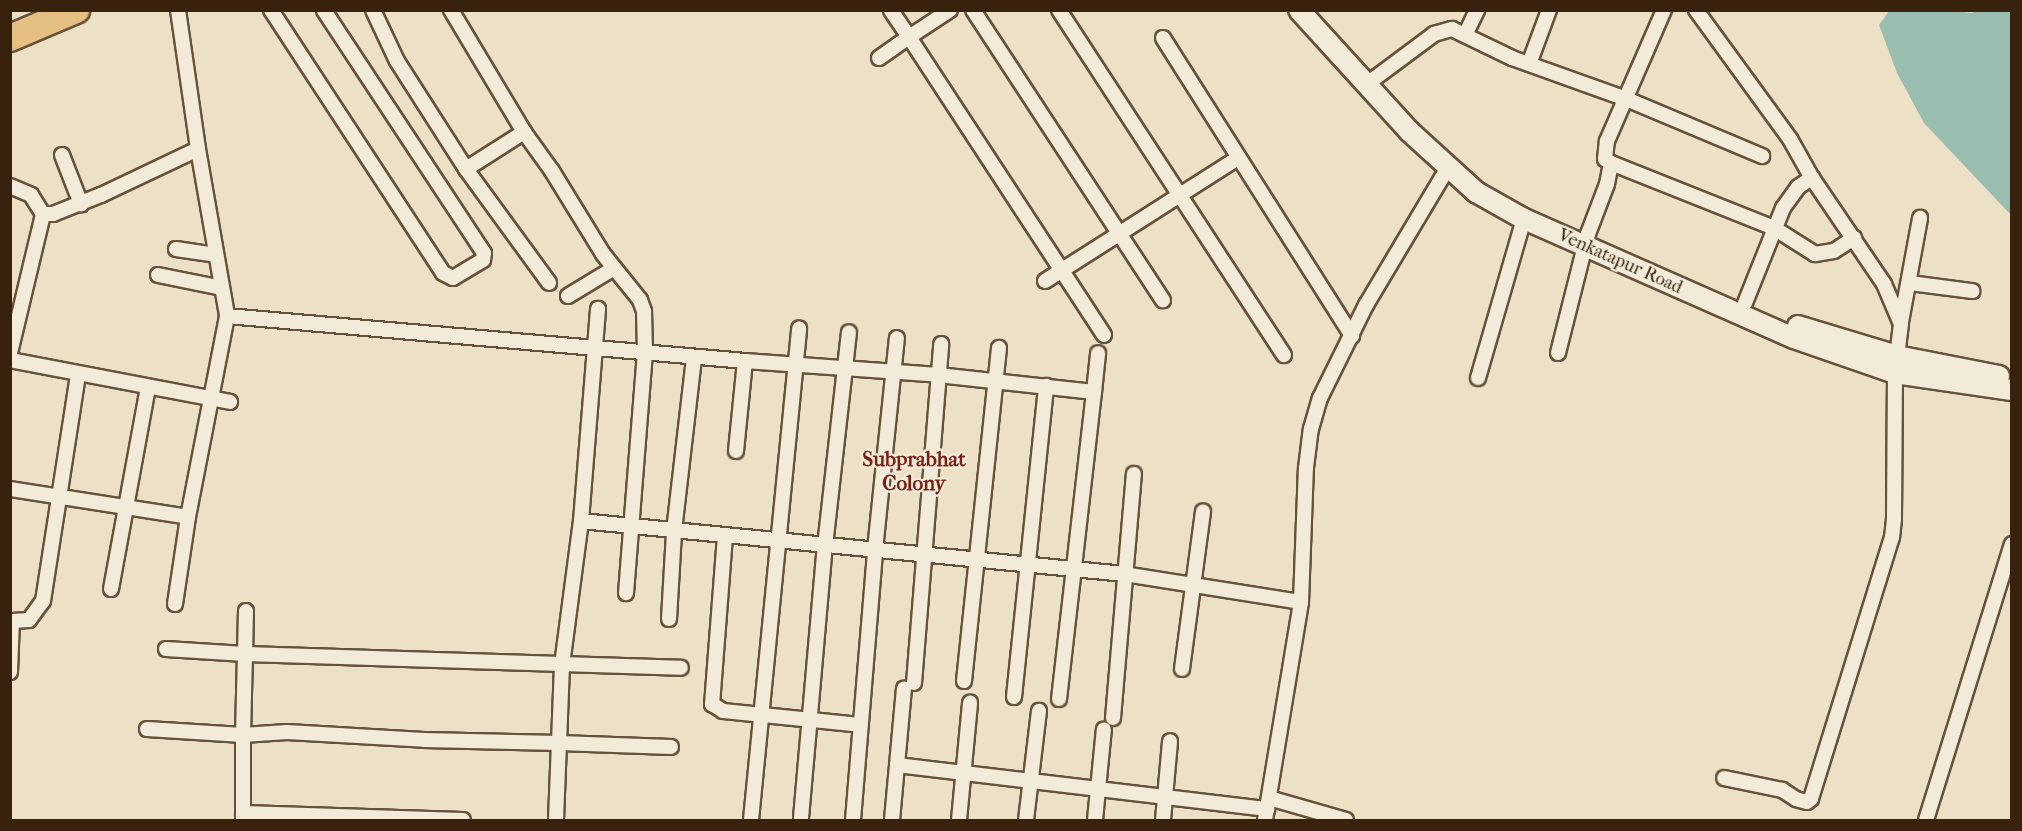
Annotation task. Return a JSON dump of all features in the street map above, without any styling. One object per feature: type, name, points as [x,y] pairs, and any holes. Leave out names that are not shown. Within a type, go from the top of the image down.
[{"type":"highway","points":[[10,23],[39,10]]},
{"type":"highway","points":[[10,38],[76,10]]},
{"type":"street","points":[[175,604],[188,517],[227,316],[198,149],[178,10]]},
{"type":"street","points":[[271,10],[443,273],[453,278],[483,260],[484,253],[324,10]]},
{"type":"street","points":[[373,10],[397,61],[466,169],[549,283]]},
{"type":"street","points":[[451,10],[524,132],[552,171],[614,268],[640,300],[646,326],[645,352],[626,592]]},
{"type":"street","points":[[891,10],[1104,335]]},
{"type":"street","points":[[879,58],[950,10]]},
{"type":"street","points":[[973,10],[1163,300]]},
{"type":"street","points":[[1059,10],[1284,355]]},
{"type":"street","name":"Venkatapur Road","points":[[1299,10],[1409,131],[1476,192],[1524,219],[1586,241],[1794,338],[1896,365],[2012,390]]},
{"type":"street","points":[[1465,35],[1477,10]]},
{"type":"street","points":[[1529,64],[1550,10]]},
{"type":"street","points":[[1664,10],[1624,98],[1605,147],[1605,159],[1774,228],[1815,254],[1834,251],[1854,238]]},
{"type":"street","points":[[1696,10],[1790,139],[1812,178],[1884,284],[1901,324]]},
{"type":"street","points":[[1367,84],[1434,34],[1452,29],[1529,64],[1624,98],[1762,156]]},
{"type":"street","points":[[1163,38],[1352,336]]},
{"type":"street","points":[[466,169],[524,132]]},
{"type":"street","points":[[43,214],[53,214],[81,204],[198,149]]},
{"type":"street","points":[[62,155],[81,204]]},
{"type":"street","points":[[1045,281],[1238,158]]},
{"type":"street","points":[[1558,353],[1586,241],[1607,184],[1611,163]]},
{"type":"street","points":[[1267,809],[1301,602],[1306,468],[1311,429],[1320,398],[1366,304],[1454,170],[1481,181],[1586,241],[1896,365],[2012,379]]},
{"type":"street","points":[[1745,303],[1783,208],[1798,187],[1812,178]]},
{"type":"street","points":[[10,186],[32,195],[43,214],[10,353]]},
{"type":"street","points":[[1724,778],[1782,789],[1796,800],[1807,802],[1811,799],[1892,537],[1896,365],[1920,218]]},
{"type":"street","points":[[1478,378],[1524,219]]},
{"type":"street","points":[[177,249],[216,255]]},
{"type":"street","points":[[568,296],[614,268]]},
{"type":"street","points":[[158,275],[222,288]]},
{"type":"street","points":[[1910,283],[1972,291]]},
{"type":"street","points":[[556,820],[562,664],[581,521],[598,309]]},
{"type":"street","points":[[227,316],[595,349],[938,375],[1094,392]]},
{"type":"street","points":[[751,820],[776,541],[799,328]]},
{"type":"street","points":[[801,818],[825,546],[849,333]]},
{"type":"street","points":[[853,820],[875,550],[897,338]]},
{"type":"street","points":[[892,820],[924,553],[941,344]]},
{"type":"street","points":[[964,681],[999,348]]},
{"type":"street","points":[[1059,699],[1076,569],[1098,353]]},
{"type":"street","points":[[669,619],[674,531],[694,357]]},
{"type":"street","points":[[10,360],[230,402]]},
{"type":"street","points":[[736,451],[745,361]]},
{"type":"street","points":[[10,672],[11,621],[29,621],[43,601],[78,374]]},
{"type":"street","points":[[1014,697],[1046,386]]},
{"type":"street","points":[[111,589],[148,388]]},
{"type":"street","points":[[1095,820],[1108,723],[1134,474]]},
{"type":"street","points":[[10,489],[188,517]]},
{"type":"street","points":[[1182,669],[1203,511]]},
{"type":"street","points":[[581,521],[1124,574],[1193,583],[1301,602]]},
{"type":"street","points":[[725,536],[712,704],[723,711],[860,725]]},
{"type":"street","points":[[1926,820],[2012,544]]},
{"type":"street","points":[[246,611],[243,817],[464,820]]},
{"type":"street","points":[[166,649],[245,654],[681,668]]},
{"type":"street","points":[[959,820],[970,703]]},
{"type":"street","points":[[1026,820],[1039,711]]},
{"type":"street","points":[[147,729],[243,735],[287,732],[424,740],[671,747]]},
{"type":"street","points":[[1163,820],[1170,741]]},
{"type":"street","points":[[897,765],[963,775],[1346,820]]},
{"type":"shaded area","points":[[1889,11],[1972,13],[1975,11],[2011,11],[2011,215],[1924,123],[1897,73],[1879,25]]},
{"type":"district","name":"Subprabhat Colony","points":[[914,471]]}]
